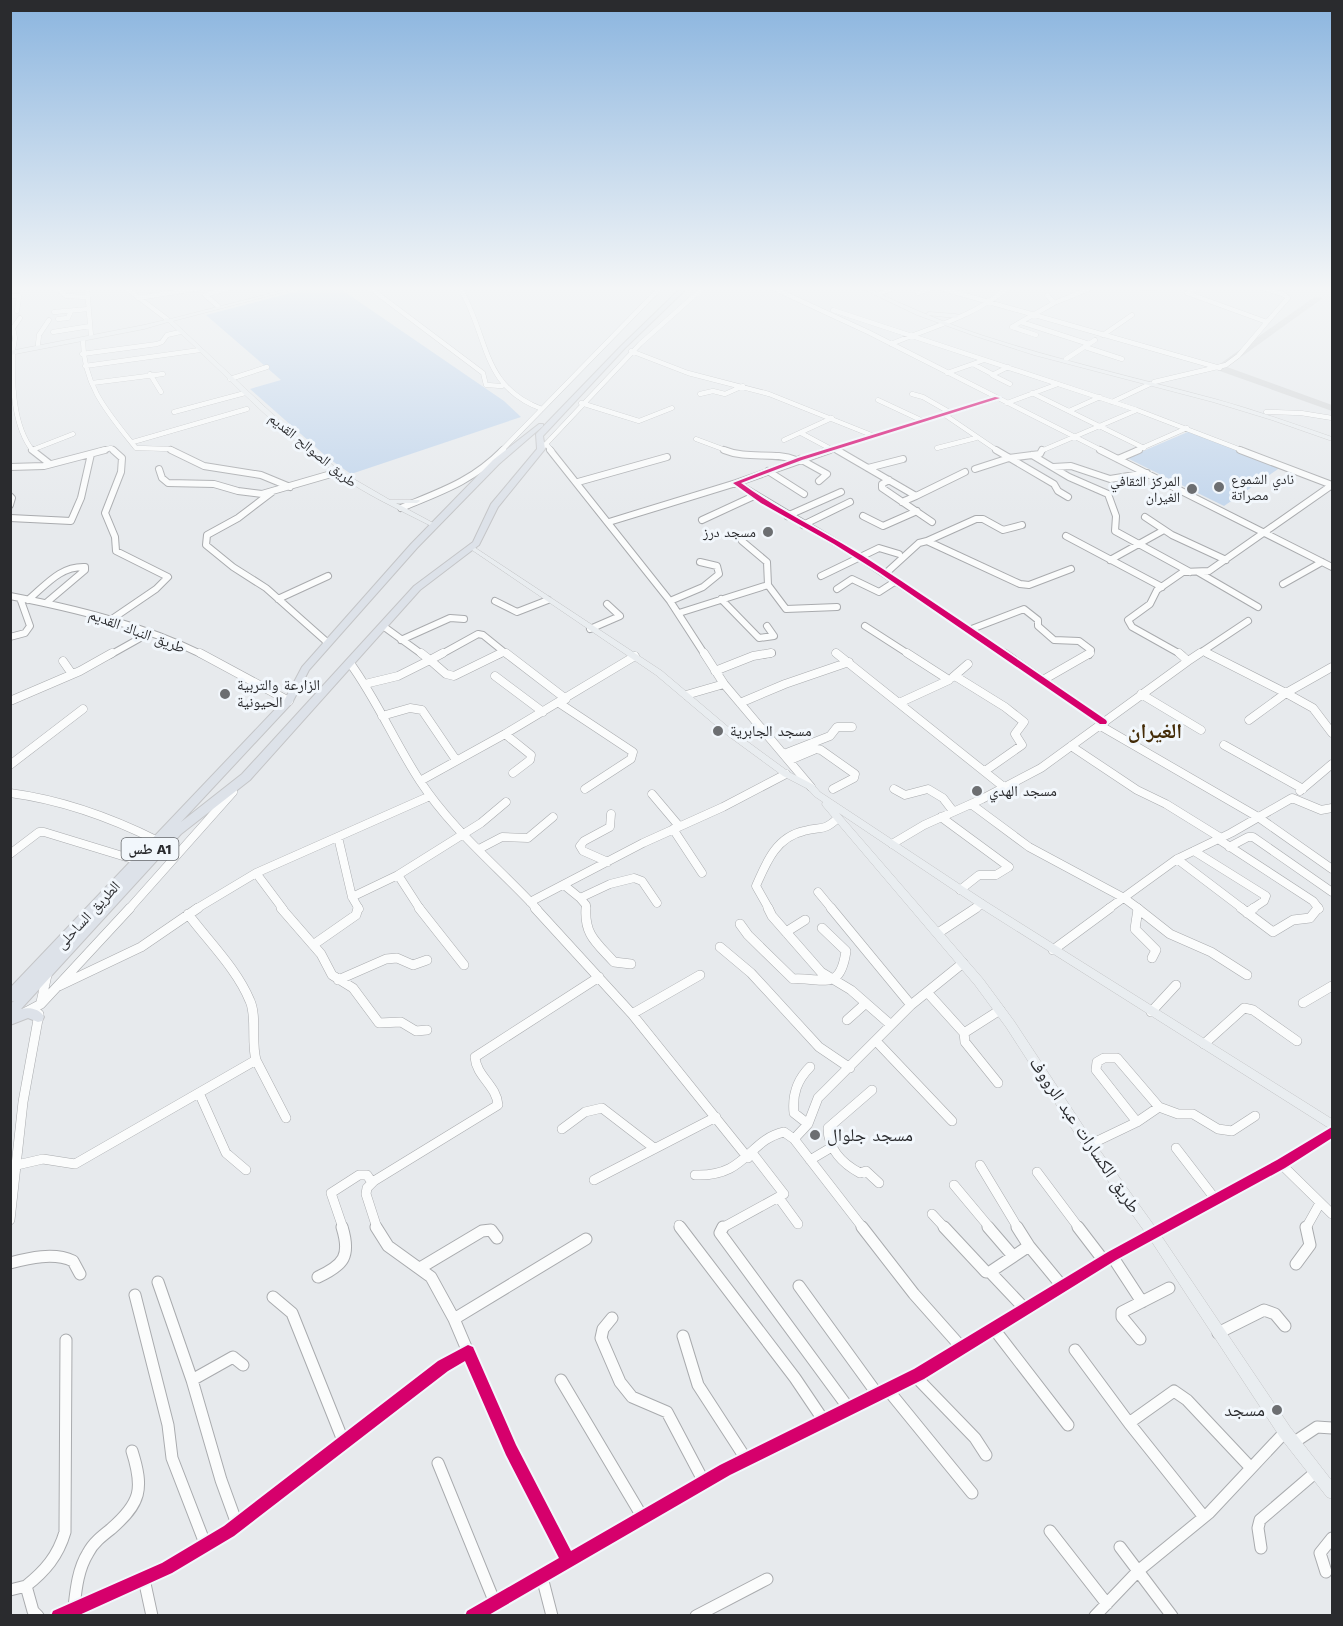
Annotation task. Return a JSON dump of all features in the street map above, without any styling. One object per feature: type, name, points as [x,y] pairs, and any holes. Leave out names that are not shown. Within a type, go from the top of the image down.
[{"type":"highway","points":[[540,441],[606,364]]},
{"type":"highway","points":[[583,390],[609,364]]},
{"type":"highway","name":"الطريق الساحلى","points":[[10,997],[288,701],[305,669],[496,462],[540,441]]},
{"type":"highway","name":"الطريق الساحلى","points":[[10,1013],[177,831],[246,777],[417,588],[478,540],[499,499],[540,441]]},
{"type":"highway","points":[[10,1020],[35,1011]]},
{"type":"main road","name":"طريق الصوالح القديم","points":[[214,364],[338,472],[382,500],[435,526]]},
{"type":"main road","points":[[1078,364],[1266,412],[1332,437]]},
{"type":"main road","points":[[1083,364],[1246,409],[1332,437]]},
{"type":"main road","points":[[382,500],[421,501],[417,508],[418,516]]},
{"type":"main road","points":[[471,547],[635,656],[686,695],[730,733],[786,774],[814,790],[960,890],[1053,950],[1332,1125]]},
{"type":"main road","name":"طريق الكسارات عبد الرووف","points":[[814,790],[938,933],[1000,1010],[1089,1145],[1154,1235],[1285,1432],[1332,1492]]},
{"type":"street","points":[[12,364],[12,378],[22,435],[32,450],[50,464]]},
{"type":"street","points":[[100,364],[85,366],[102,408],[138,449],[170,450],[204,466],[261,475],[290,486]]},
{"type":"street","points":[[471,364],[483,373],[486,385],[502,386]]},
{"type":"street","points":[[491,364],[502,386],[522,401],[543,409]]},
{"type":"street","points":[[403,509],[480,473],[586,364]]},
{"type":"street","points":[[616,364],[583,390],[581,403],[540,441],[578,482],[670,601],[724,684],[814,790]]},
{"type":"street","points":[[665,364],[688,373],[743,386],[832,418],[874,436]]},
{"type":"street","points":[[929,364],[1332,567]]},
{"type":"street","points":[[947,373],[973,364],[1010,384]]},
{"type":"street","points":[[996,364],[1187,428],[1332,485]]},
{"type":"street","points":[[1205,364],[1220,368]]},
{"type":"street","points":[[1112,402],[1152,383],[1176,375],[1220,368],[1226,364]]},
{"type":"street","points":[[230,379],[267,367]]},
{"type":"street","points":[[992,374],[1008,368]]},
{"type":"street","points":[[92,383],[163,374]]},
{"type":"street","points":[[151,375],[161,392]]},
{"type":"street","points":[[1007,403],[1058,384]]},
{"type":"street","points":[[700,394],[713,391],[725,394],[743,386]]},
{"type":"street","points":[[522,401],[541,402],[563,388]]},
{"type":"street","points":[[174,412],[245,393]]},
{"type":"street","points":[[1032,393],[1144,448]]},
{"type":"street","points":[[912,394],[923,397],[948,414],[976,438],[1054,484],[1058,491],[1068,496]]},
{"type":"street","points":[[609,522],[997,398]]},
{"type":"street","points":[[1069,411],[1100,398]]},
{"type":"street","points":[[878,400],[923,421]]},
{"type":"street","points":[[521,432],[527,411],[522,401]]},
{"type":"street","points":[[581,403],[639,421],[672,408]]},
{"type":"street","points":[[133,442],[247,409]]},
{"type":"street","points":[[975,469],[1009,458],[1041,454],[1042,449],[1137,410]]},
{"type":"street","points":[[1266,412],[1301,413],[1332,418]]},
{"type":"street","points":[[784,440],[832,418]]},
{"type":"street","points":[[1118,459],[1187,428]]},
{"type":"street","points":[[801,433],[916,496]]},
{"type":"street","points":[[32,450],[74,434]]},
{"type":"street","points":[[937,448],[976,438]]},
{"type":"street","points":[[696,439],[708,441],[737,455],[766,457],[781,455],[798,460],[827,475],[819,481]]},
{"type":"street","points":[[10,467],[34,467],[113,448],[122,458],[122,472],[105,513],[115,537],[116,551],[168,577],[156,589],[112,619]]},
{"type":"street","points":[[10,518],[71,521],[81,498],[91,454]]},
{"type":"street","points":[[1032,455],[1108,494],[1116,516],[1115,531],[1258,607]]},
{"type":"street","points":[[578,482],[667,457]]},
{"type":"street","points":[[868,468],[903,459]]},
{"type":"street","points":[[1053,467],[1071,466],[1110,479],[1147,474]]},
{"type":"street","points":[[159,469],[162,478],[168,483],[214,484],[248,493],[272,492],[338,472]]},
{"type":"street","points":[[768,471],[804,494]]},
{"type":"street","points":[[902,502],[965,472]]},
{"type":"street","points":[[889,480],[880,487],[932,522]]},
{"type":"street","points":[[736,483],[787,516],[862,558],[1042,680],[1101,724],[1258,817],[1332,869]]},
{"type":"street","points":[[1188,661],[1183,654],[1136,630],[1127,621],[1151,605],[1156,600],[1157,590],[1183,572],[1208,572],[1332,485]]},
{"type":"street","points":[[272,492],[238,518],[216,529],[205,539],[206,545],[233,567],[266,588],[328,643]]},
{"type":"street","points":[[787,516],[841,492]]},
{"type":"street","points":[[10,496],[12,498],[10,504]]},
{"type":"street","points":[[702,520],[754,496]]},
{"type":"street","points":[[804,525],[850,502]]},
{"type":"street","points":[[863,516],[883,526],[916,511]]},
{"type":"street","points":[[1145,517],[1164,530],[1226,560]]},
{"type":"street","points":[[885,574],[919,543],[976,519],[983,519],[1003,530],[1022,525]]},
{"type":"street","points":[[1110,560],[1164,530]]},
{"type":"street","points":[[1066,536],[1162,587]]},
{"type":"street","points":[[742,541],[768,562],[768,585],[786,609],[837,607]]},
{"type":"street","points":[[927,541],[1023,585],[1029,585],[1071,569]]},
{"type":"street","points":[[821,576],[832,568],[862,558],[880,548],[899,554]]},
{"type":"street","points":[[670,601],[699,589],[717,578],[719,573],[717,566],[700,562]]},
{"type":"street","points":[[1283,584],[1322,562]]},
{"type":"street","points":[[28,600],[65,569],[76,565],[85,567],[85,570],[45,603]]},
{"type":"street","points":[[278,599],[328,576]]},
{"type":"street","points":[[837,589],[852,579],[879,592],[896,581]]},
{"type":"street","points":[[679,613],[768,585]]},
{"type":"street","name":"طريق النباك القديم","points":[[10,596],[112,619],[175,641],[288,701]]},
{"type":"street","points":[[10,637],[25,633],[30,626],[20,598]]},
{"type":"street","points":[[721,599],[759,639],[774,636],[766,626]]},
{"type":"street","points":[[495,601],[517,612],[548,600]]},
{"type":"street","points":[[590,628],[620,616],[607,604]]},
{"type":"street","points":[[969,630],[1019,609],[1027,609],[1038,620],[1038,626],[1053,639],[1079,641],[1091,650],[1090,654],[1042,680]]},
{"type":"street","points":[[401,640],[450,618],[464,619]]},
{"type":"street","points":[[892,844],[1041,768],[1141,694],[1248,621]]},
{"type":"street","points":[[383,626],[446,674],[454,676],[504,652]]},
{"type":"street","points":[[865,627],[1005,707],[1024,722],[1015,733],[1022,745],[985,771]]},
{"type":"street","points":[[10,701],[72,674],[151,632]]},
{"type":"street","points":[[365,684],[398,676],[478,634],[483,635],[563,701],[633,752],[631,759],[585,789]]},
{"type":"street","points":[[1203,651],[1312,708],[1332,733]]},
{"type":"street","points":[[715,671],[753,656],[772,653]]},
{"type":"street","points":[[836,653],[1005,788]]},
{"type":"street","points":[[420,781],[563,701],[635,656]]},
{"type":"street","points":[[63,661],[72,674]]},
{"type":"street","points":[[740,703],[785,684],[849,662]]},
{"type":"street","points":[[350,663],[365,684],[430,796],[632,1014],[716,1117],[784,1194],[722,1227],[720,1233],[850,1410]]},
{"type":"street","points":[[899,703],[952,678],[958,670],[968,664]]},
{"type":"street","points":[[1249,720],[1286,693],[1332,667]]},
{"type":"street","points":[[495,676],[543,712]]},
{"type":"street","points":[[686,695],[724,684]]},
{"type":"street","points":[[1141,694],[1201,729]]},
{"type":"street","points":[[382,716],[410,708],[422,710],[456,760]]},
{"type":"street","points":[[10,765],[83,709]]},
{"type":"street","points":[[787,757],[830,736],[837,728],[852,727]]},
{"type":"street","points":[[506,734],[531,755],[530,760],[513,773]]},
{"type":"street","points":[[1224,745],[1303,789]]},
{"type":"street","points":[[1071,746],[1137,790],[1166,804],[1220,839],[1313,901],[1319,909],[1310,918],[1293,920],[1276,932],[1247,913],[1177,859]]},
{"type":"street","points":[[787,757],[816,749],[821,750],[855,774],[854,778],[833,789]]},
{"type":"street","points":[[1053,950],[1177,859],[1220,839],[1292,798],[1332,764]]},
{"type":"street","points":[[530,902],[786,774]]},
{"type":"street","points":[[35,1011],[129,911],[246,777]]},
{"type":"street","points":[[894,789],[905,795],[928,789],[943,798],[953,811]]},
{"type":"street","points":[[10,793],[43,797],[92,810],[158,841]]},
{"type":"street","points":[[652,794],[676,827],[702,873]]},
{"type":"street","points":[[59,986],[141,947],[188,914],[256,873],[430,796]]},
{"type":"street","points":[[1292,798],[1321,810],[1332,808]]},
{"type":"street","points":[[352,897],[398,875],[481,823],[506,802]]},
{"type":"street","points":[[971,804],[1029,847],[1124,898],[1170,934],[1210,952],[1247,975]]},
{"type":"street","points":[[608,862],[583,851],[580,846],[584,840],[611,827],[613,822],[611,814]]},
{"type":"street","points":[[479,849],[498,838],[528,838],[553,817]]},
{"type":"street","points":[[941,817],[1009,867],[996,875],[979,875],[960,890]]},
{"type":"street","points":[[838,818],[827,828],[802,831],[780,843],[769,857],[756,886],[772,916],[821,972],[851,990],[891,1025]]},
{"type":"street","points":[[10,854],[42,832],[139,861]]},
{"type":"street","points":[[313,945],[356,915],[359,910],[352,897],[338,837]]},
{"type":"street","points":[[1229,847],[1248,837],[1253,837],[1332,892]]},
{"type":"street","points":[[1194,850],[1263,893],[1266,899],[1247,913]]},
{"type":"street","points":[[256,873],[291,921],[321,954],[332,975],[353,988],[379,1023],[401,1022],[416,1031],[427,1030]]},
{"type":"street","points":[[398,875],[428,922],[464,965]]},
{"type":"street","points":[[580,898],[633,877],[639,879],[657,903]]},
{"type":"street","points":[[564,885],[586,905],[585,923],[590,934],[615,962],[631,964]]},
{"type":"street","points":[[818,892],[911,1005]]},
{"type":"street","points":[[938,933],[982,904]]},
{"type":"street","points":[[1138,909],[1135,929],[1156,950],[1152,958]]},
{"type":"street","points":[[188,914],[233,972],[251,1002],[256,1060],[286,1118]]},
{"type":"street","points":[[786,932],[805,920]]},
{"type":"street","points":[[740,924],[747,935],[793,979],[808,978],[827,982],[833,979],[844,966],[846,951],[822,928]]},
{"type":"street","points":[[720,947],[751,973],[819,1047],[850,1068]]},
{"type":"street","points":[[338,980],[390,958],[399,959],[408,966],[415,966],[427,960]]},
{"type":"street","points":[[794,1139],[808,1124],[818,1098],[911,1005],[963,963]]},
{"type":"street","points":[[10,1220],[35,1011],[47,975]]},
{"type":"street","points":[[632,1014],[700,975]]},
{"type":"street","points":[[568,1561],[511,1450],[454,1319],[436,1286],[420,1268],[388,1246],[377,1229],[365,1197],[371,1181],[498,1105],[497,1095],[475,1065],[475,1057],[599,978]]},
{"type":"street","points":[[1151,1012],[1176,986]]},
{"type":"street","points":[[1303,1003],[1332,986]]},
{"type":"street","points":[[927,992],[964,1033],[965,1042],[998,1083]]},
{"type":"street","points":[[847,1020],[866,1003]]},
{"type":"street","points":[[1204,1044],[1244,1008],[1253,1010],[1297,1041]]},
{"type":"street","points":[[964,1033],[1000,1010]]},
{"type":"street","points":[[876,1041],[952,1121]]},
{"type":"street","points":[[1137,1122],[1096,1070],[1097,1062],[1104,1058],[1117,1058],[1159,1107],[1178,1114],[1193,1114],[1212,1126],[1232,1131],[1255,1116]]},
{"type":"street","points":[[17,1165],[42,1159],[50,1159],[63,1166],[75,1164],[200,1095],[256,1060]]},
{"type":"street","points":[[808,1124],[794,1113],[793,1098],[800,1079],[810,1067]]},
{"type":"street","points":[[872,1090],[828,1128],[827,1136],[831,1147],[849,1167],[860,1173],[866,1171],[870,1173],[879,1183]]},
{"type":"street","points":[[200,1095],[226,1153],[246,1170]]},
{"type":"street","points":[[1089,1145],[1137,1122],[1159,1107]]},
{"type":"street","points":[[562,1129],[584,1112],[592,1108],[602,1108],[654,1148]]},
{"type":"street","points":[[594,1180],[716,1117]]},
{"type":"street","points":[[695,1175],[719,1175],[751,1156],[779,1132],[784,1132],[794,1139],[914,1294],[962,1348]]},
{"type":"street","points":[[472,1616],[746,1459],[850,1410],[915,1376],[1108,1259],[1281,1164],[1332,1132]]},
{"type":"street","points":[[810,1160],[831,1147]]},
{"type":"street","points":[[1176,1148],[1216,1200]]},
{"type":"street","points":[[1281,1164],[1332,1214]]},
{"type":"street","points":[[980,1166],[1029,1246],[1062,1286]]},
{"type":"street","points":[[1037,1173],[1142,1302]]},
{"type":"street","points":[[318,1277],[339,1265],[346,1251],[343,1225],[331,1193],[359,1175],[367,1175],[371,1181]]},
{"type":"street","points":[[954,1185],[1013,1256]]},
{"type":"street","points":[[779,1198],[798,1224]]},
{"type":"street","points":[[1296,1264],[1310,1245],[1306,1227],[1320,1203]]},
{"type":"street","points":[[932,1214],[979,1266],[986,1272],[990,1272],[1025,1309]]},
{"type":"street","points":[[679,1225],[795,1378],[824,1421]]},
{"type":"street","points":[[420,1268],[482,1230],[491,1230],[497,1238]]},
{"type":"street","points":[[454,1319],[586,1239]]},
{"type":"street","points":[[990,1272],[1029,1246]]},
{"type":"street","points":[[10,1263],[41,1257],[66,1258],[75,1264],[80,1274]]},
{"type":"street","points":[[158,1282],[192,1380],[221,1480],[237,1524]]},
{"type":"street","points":[[799,1286],[883,1393],[972,1493]]},
{"type":"street","points":[[1140,1340],[1121,1315],[1169,1288]]},
{"type":"street","points":[[135,1295],[168,1425],[172,1458],[206,1546]]},
{"type":"street","points":[[273,1297],[292,1313],[344,1443]]},
{"type":"street","points":[[1218,1333],[1264,1310],[1275,1314],[1285,1326]]},
{"type":"street","points":[[612,1318],[600,1333],[617,1376],[628,1393],[661,1407],[667,1412],[704,1482]]},
{"type":"street","points":[[994,1329],[1068,1425]]},
{"type":"street","points":[[682,1336],[688,1348],[698,1385],[746,1459]]},
{"type":"street","points":[[10,1590],[26,1586],[42,1574],[57,1555],[65,1532],[66,1340]]},
{"type":"street","points":[[1075,1350],[1129,1424],[1204,1516]]},
{"type":"street","points":[[58,1616],[74,1607],[144,1579],[206,1546],[443,1366],[468,1352]]},
{"type":"street","points":[[192,1380],[233,1357],[243,1365]]},
{"type":"street","points":[[915,1376],[969,1430],[986,1455]]},
{"type":"street","points":[[561,1380],[643,1518]]},
{"type":"street","points":[[1129,1424],[1174,1391],[1187,1400],[1251,1467]]},
{"type":"street","points":[[1293,1443],[1317,1427],[1332,1428]]},
{"type":"street","points":[[1095,1616],[1138,1571],[1204,1516],[1285,1432]]},
{"type":"street","points":[[74,1607],[75,1590],[86,1555],[93,1545],[129,1511],[139,1494],[140,1477],[132,1451]]},
{"type":"street","points":[[438,1463],[495,1603]]},
{"type":"street","points":[[1261,1548],[1258,1528],[1260,1520],[1316,1472]]},
{"type":"street","points":[[1050,1531],[1107,1604]]},
{"type":"street","points":[[1326,1572],[1320,1553],[1332,1538]]},
{"type":"street","points":[[1120,1547],[1172,1616]]},
{"type":"street","points":[[542,1577],[552,1616]]},
{"type":"street","points":[[144,1579],[152,1616]]},
{"type":"street","points":[[696,1616],[767,1579]]},
{"type":"street","points":[[26,1586],[33,1611],[38,1616]]},
{"type":"shaded area","points":[[262,364],[450,364],[504,401],[521,417],[351,474],[328,458],[250,389],[281,380]]},
{"type":"shaded area","name":"نادي الشموع مصراتة","points":[[1190,431],[1281,467],[1224,506],[1127,458]]},
{"type":"taxiway","points":[[1226,364],[1220,368],[1332,408]]},
{"type":"cycle path","points":[[997,398],[800,459],[736,483],[764,502],[836,542],[882,571],[1103,722]]},
{"type":"cycle path","points":[[472,1616],[725,1470],[919,1374],[1112,1256],[1281,1164],[1332,1132]]},
{"type":"cycle path","points":[[58,1616],[167,1568],[229,1531],[443,1366],[468,1352],[511,1450],[568,1561]]},
{"type":"place","name":"نادي الشموع مصراتة","points":[[1219,487]]},
{"type":"place","name":"المركز الثقافي الغيران","points":[[1192,489]]},
{"type":"place","name":"مسجد درز","points":[[768,532]]},
{"type":"place","name":"الزارعة والتربية الحيونية","points":[[225,694]]},
{"type":"place","name":"مسجد الجابرية","points":[[718,731]]},
{"type":"place","name":"مسجد الهدي","points":[[977,791]]},
{"type":"place","name":"مسجد جلوال","points":[[815,1135]]},
{"type":"place","name":"مسجد","points":[[1277,1410]]},
{"type":"district","name":"الغيران","points":[[1155,731]]}]
